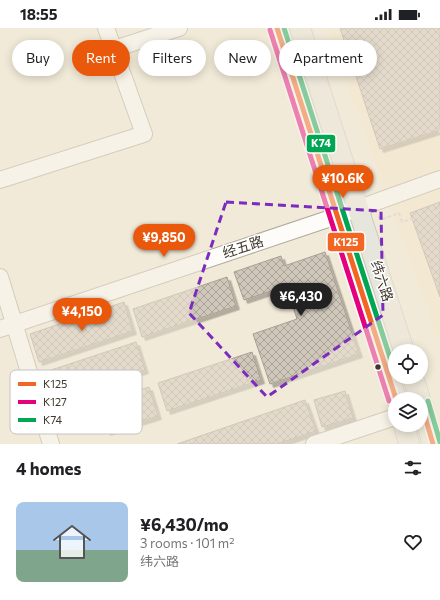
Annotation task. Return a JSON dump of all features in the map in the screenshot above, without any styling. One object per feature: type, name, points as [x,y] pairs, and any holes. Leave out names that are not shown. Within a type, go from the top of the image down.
[{"type":"main road","name":"纬六路","points":[[277,28],[394,392]]},
{"type":"main road","name":"纬六路","points":[[300,28],[402,344]]},
{"type":"main road","points":[[428,427],[433,444]]},
{"type":"main road","points":[[406,432],[409,444]]},
{"type":"street","points":[[106,28],[111,40]]},
{"type":"street","points":[[130,44],[179,28]]},
{"type":"street","points":[[0,180],[144,134],[124,76]]},
{"type":"street","name":"经五路","points":[[7,326],[337,216],[440,179]]},
{"type":"street","points":[[0,277],[7,326],[23,370]]},
{"type":"street","points":[[314,444],[388,419]]},
{"type":"street","points":[[47,434],[51,444]]},
{"type":"path","points":[[399,213],[402,222],[440,210]]},
{"type":"highlighted area","points":[[226,202],[381,211],[383,315],[267,397],[189,313]]},
{"type":"shaded area","points":[[327,28],[440,28],[440,336],[437,337],[344,76],[377,76],[377,40],[331,40]]},
{"type":"building","points":[[340,28],[440,28],[440,130],[380,149],[356,76],[377,76],[377,40],[344,40]]},
{"type":"building","points":[[440,202],[440,297],[410,213]]},
{"type":"building","points":[[325,252],[359,354],[270,384],[253,334],[297,319],[286,286],[244,300],[234,272],[281,256],[284,266]]},
{"type":"building","points":[[227,277],[236,306],[142,337],[133,309]]},
{"type":"building","points":[[124,302],[133,331],[39,362],[30,334]]},
{"type":"building","points":[[136,342],[145,370],[142,371],[51,370]]},
{"type":"building","points":[[252,352],[261,380],[167,411],[158,383]]},
{"type":"building","points":[[149,387],[158,416],[142,421],[142,389]]},
{"type":"building","points":[[345,391],[353,418],[322,427],[314,400]]},
{"type":"building","points":[[305,400],[316,431],[277,444],[177,444]]},
{"type":"transit line","name":"K125","points":[[277,28],[394,392]]},
{"type":"transit line","name":"K74","points":[[284,28],[388,351]]},
{"type":"transit line","name":"K127","points":[[270,30],[388,398]]},
{"type":"transit line","name":"K74","points":[[428,401],[440,442]]},
{"type":"transit line","name":"K125","points":[[428,427],[433,444]]}]
